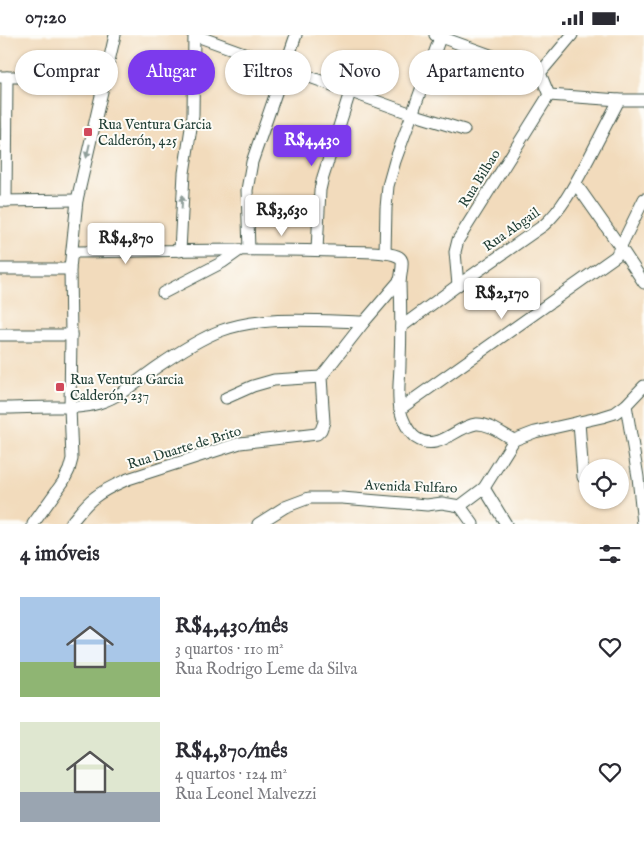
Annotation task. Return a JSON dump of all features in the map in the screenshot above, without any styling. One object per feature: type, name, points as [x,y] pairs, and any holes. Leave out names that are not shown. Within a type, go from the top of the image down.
[{"type":"street","points":[[111,50],[115,35]]},
{"type":"street","points":[[180,251],[184,173],[193,115],[194,35],[235,50]]},
{"type":"street","points":[[291,50],[296,35]]},
{"type":"street","points":[[543,69],[572,35]]},
{"type":"street","points":[[385,253],[388,186],[439,36],[477,50]]},
{"type":"street","points":[[3,77],[3,201],[77,200]]},
{"type":"street","points":[[543,80],[549,95],[644,100]]},
{"type":"street","points":[[33,524],[63,482],[72,459],[70,269],[77,200],[101,95]]},
{"type":"street","points":[[245,250],[247,190],[252,162],[276,95]]},
{"type":"street","points":[[317,250],[323,177],[349,95]]},
{"type":"street","points":[[358,95],[464,130]]},
{"type":"street","name":"Rua Bilbao","points":[[458,285],[455,252],[458,240],[549,95]]},
{"type":"street","name":"Rua Abgail","points":[[401,327],[553,217],[576,184],[619,100]]},
{"type":"street","points":[[576,184],[644,283]]},
{"type":"street","points":[[400,409],[616,256],[644,199]]},
{"type":"street","points":[[164,293],[245,250]]},
{"type":"street","points":[[72,252],[317,250],[385,253],[400,256],[402,259],[400,280],[400,409],[409,431],[423,442],[431,443],[438,441],[477,424],[487,426],[514,440],[536,432],[615,413],[626,405],[644,386]]},
{"type":"street","points":[[0,269],[70,269]]},
{"type":"street","points":[[226,398],[253,386],[274,380],[321,377],[400,280]]},
{"type":"street","points":[[0,408],[83,407],[99,403],[115,397],[157,367],[200,340],[219,331],[236,326],[256,322],[364,322]]},
{"type":"street","points":[[0,335],[71,335]]},
{"type":"street","name":"Rua Duarte de Brito","points":[[70,524],[95,497],[128,479],[240,443],[317,434],[324,422],[321,377]]},
{"type":"street","points":[[626,405],[638,477],[643,524]]},
{"type":"street","points":[[578,422],[581,459]]},
{"type":"street","name":"Avenida Fulfaro","points":[[258,524],[285,507],[309,498],[342,498],[427,505],[442,503],[460,506],[484,488],[514,440]]},
{"type":"street","points":[[484,488],[506,524]]},
{"type":"street","points":[[460,506],[473,524]]},
{"type":"place","name":"Rua Ventura Garcia Calderón, 425","points":[[88,132]]},
{"type":"place","name":"Rua Ventura Garcia Calderón, 237","points":[[60,387]]}]
